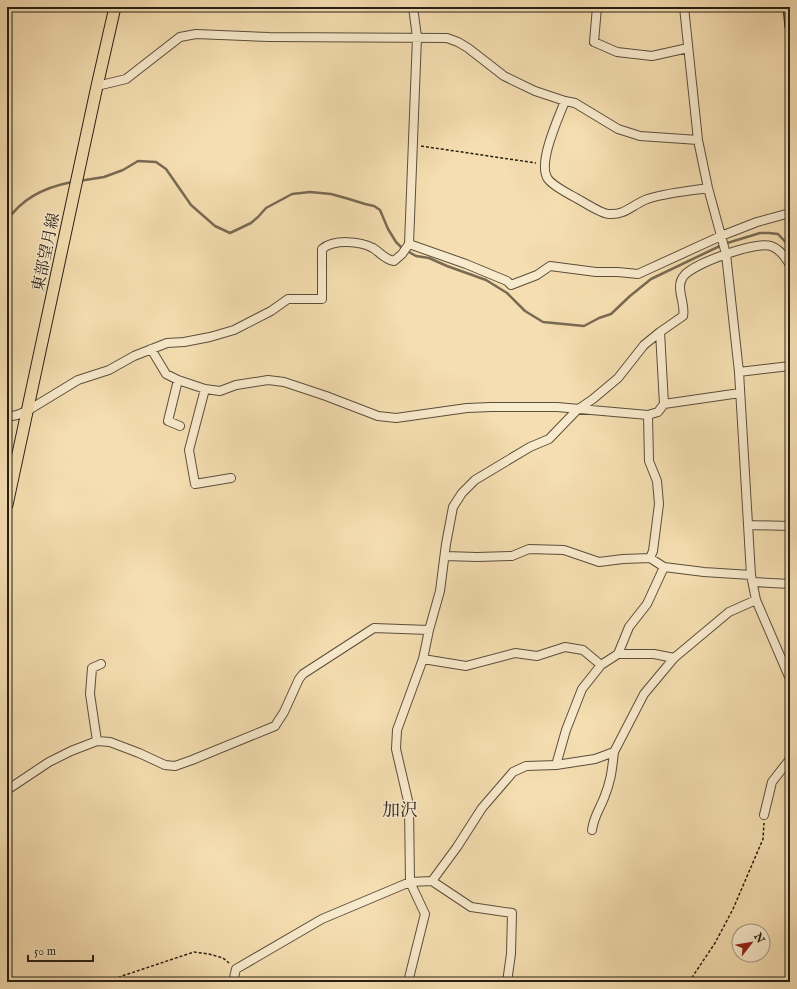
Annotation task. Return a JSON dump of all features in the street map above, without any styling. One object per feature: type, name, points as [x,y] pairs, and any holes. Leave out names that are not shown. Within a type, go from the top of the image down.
[{"type":"main road","name":"東部望月線","points":[[7,505],[115,7]]},
{"type":"street","points":[[7,417],[27,411],[78,380],[109,370],[134,356],[167,343],[184,342],[210,337],[234,330],[271,311],[288,299],[322,299],[322,249],[325,247],[338,242],[352,242],[372,248],[386,260],[394,261],[402,254],[410,244],[417,37],[413,7]]},
{"type":"street","points":[[597,7],[594,42],[617,52],[652,56],[688,48]]},
{"type":"street","points":[[684,7],[698,140],[708,188],[726,254],[739,372],[752,579],[756,600],[787,664],[790,679]]},
{"type":"street","points":[[97,86],[126,79],[180,37],[196,34],[269,37],[447,38],[468,48],[504,76],[535,91],[575,103],[618,130],[640,136],[698,140]]},
{"type":"street","points":[[565,101],[550,140],[544,164],[545,173],[549,181],[572,196],[607,214],[624,212],[645,200],[708,188]]},
{"type":"street","points":[[410,244],[466,264],[507,281],[511,285],[537,276],[550,266],[596,272],[638,274],[721,236],[757,222],[790,213]]},
{"type":"street","points":[[408,982],[425,914],[410,882],[409,805],[396,749],[397,730],[423,659],[429,630],[440,591],[446,544],[453,507],[462,493],[475,480],[530,446],[549,439],[577,410],[618,378],[644,345],[683,316],[684,311],[680,286],[682,277],[693,268],[726,254],[761,244],[772,246],[780,252],[790,265]]},
{"type":"street","points":[[151,349],[166,374],[178,380],[205,389],[220,391],[236,385],[268,380],[284,382],[378,416],[396,418],[467,408],[557,407],[577,410],[648,415],[658,412],[664,404],[660,332]]},
{"type":"street","points":[[739,372],[790,366]]},
{"type":"street","points":[[178,380],[168,421],[180,426]]},
{"type":"street","points":[[205,389],[189,450],[195,484],[231,478]]},
{"type":"street","points":[[664,404],[740,393]]},
{"type":"street","points":[[648,415],[649,461],[657,481],[658,504],[653,551],[650,558]]},
{"type":"street","points":[[748,525],[790,526]]},
{"type":"street","points":[[445,556],[512,556],[529,549],[564,550],[599,562],[623,558],[650,558],[664,567],[790,584]]},
{"type":"street","points":[[618,654],[629,627],[646,604],[664,567]]},
{"type":"street","points":[[592,830],[593,819],[604,800],[612,777],[614,752],[644,694],[674,658],[729,612],[756,600]]},
{"type":"street","points":[[7,790],[49,762],[71,751],[97,741],[110,742],[165,765],[175,766],[186,762],[274,726],[284,712],[299,679],[303,674],[374,628],[429,630]]},
{"type":"street","points":[[423,659],[466,666],[515,654],[537,656],[564,647],[583,650],[601,665]]},
{"type":"street","points":[[556,765],[566,730],[582,688],[601,665],[618,654],[654,654],[674,658]]},
{"type":"street","points":[[97,741],[90,694],[92,668],[101,664]]},
{"type":"street","points":[[432,880],[482,808],[513,772],[526,766],[556,765],[596,759],[614,752]]},
{"type":"street","points":[[764,815],[772,782],[790,759]]},
{"type":"street","points":[[233,982],[236,969],[322,920],[410,882],[432,880],[471,907],[512,913],[511,954],[507,982]]},
{"type":"path","points":[[414,145],[544,164]]},
{"type":"path","points":[[689,982],[715,943],[733,909],[763,839],[764,815]]},
{"type":"path","points":[[109,982],[122,976],[194,952],[223,958],[236,969]]},
{"type":"building","points":[[783,7],[790,7],[790,27],[785,28]]},
{"type":"waterway","points":[[79,181],[104,177],[123,170],[138,161],[156,162],[166,169],[191,205],[215,226],[230,233],[251,223],[266,208],[292,194],[310,192],[331,194],[374,206],[380,210],[388,229],[396,242],[402,248],[416,256],[429,258],[486,280],[507,293],[525,311],[543,322],[584,326],[599,318],[611,314],[651,279],[724,244],[760,233],[769,233],[778,234],[790,247]]},
{"type":"waterway","points":[[7,221],[20,205],[35,194],[72,182]]},
{"type":"railway","points":[[7,21],[10,7]]},
{"type":"district","name":"加沢","points":[[400,810]]}]
